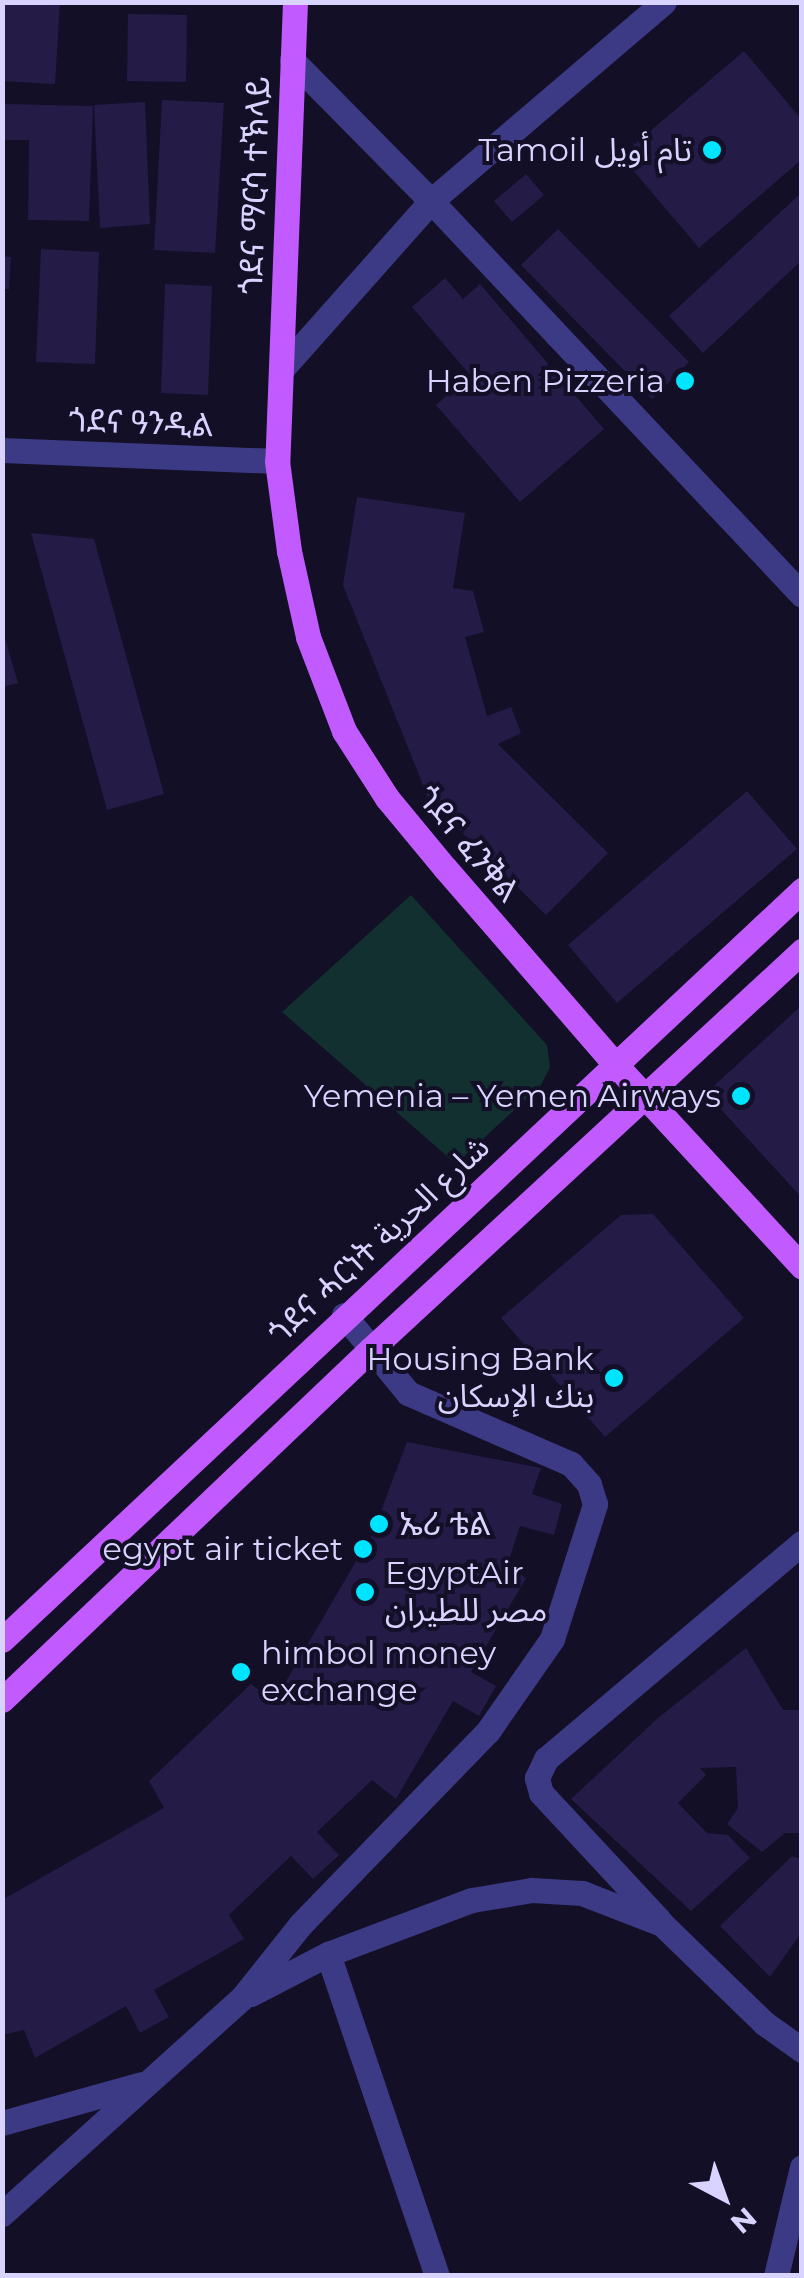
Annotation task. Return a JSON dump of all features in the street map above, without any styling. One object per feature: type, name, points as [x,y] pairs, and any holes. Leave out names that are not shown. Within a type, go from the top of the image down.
[{"type":"main road","name":"ጎደና ማርሳ ተኽላይ","points":[[282,370],[295,2]]},
{"type":"main road","name":"ጎደና ፈንቅል","points":[[282,370],[277,460],[289,551],[308,637],[344,730],[398,812],[614,1063],[802,1266]]},
{"type":"main road","name":"ጎደና ሓርነት شارع الحرية","points":[[2,1640],[344,1315],[802,890]]},
{"type":"main road","points":[[2,1700],[371,1349],[802,951]]},
{"type":"street","points":[[282,370],[431,201],[664,2]]},
{"type":"street","points":[[292,60],[431,201],[802,595]]},
{"type":"street","name":"ጎደና ዓንዲል","points":[[2,450],[277,460]]},
{"type":"street","points":[[2,2214],[242,1998],[300,1925],[488,1731],[552,1640],[595,1504],[589,1484],[571,1464],[408,1393],[344,1315]]},
{"type":"street","points":[[802,1543],[546,1759],[537,1778],[541,1793],[662,1924],[764,2023],[802,2050]]},
{"type":"street","points":[[242,1998],[328,1954],[472,1900],[532,1890],[582,1893],[662,1924]]},
{"type":"street","points":[[328,1954],[437,2276]]},
{"type":"street","points":[[2,2124],[146,2083]]},
{"type":"street","points":[[776,2276],[802,2167]]},
{"type":"green space","points":[[411,895],[547,1045],[550,1067],[541,1085],[456,1164],[282,1012]]},
{"type":"building","points":[[2,2],[60,2],[55,84],[2,81]]},
{"type":"building","points":[[128,14],[187,15],[186,82],[127,81]]},
{"type":"building","points":[[744,51],[801,119],[801,160],[699,248],[621,156]]},
{"type":"building","points":[[162,100],[224,103],[215,253],[154,250]]},
{"type":"building","points":[[145,102],[150,224],[100,228],[94,105]]},
{"type":"building","points":[[4,104],[93,106],[89,221],[28,220],[29,140],[3,140]]},
{"type":"building","points":[[526,174],[544,195],[512,222],[494,201]]},
{"type":"building","points":[[801,193],[801,261],[703,353],[669,316]]},
{"type":"building","points":[[558,229],[689,362],[652,399],[521,265]]},
{"type":"building","points":[[41,249],[99,252],[95,364],[36,362]]},
{"type":"building","points":[[2,256],[11,257],[9,289],[2,289]]},
{"type":"building","points":[[445,278],[463,299],[480,284],[604,429],[520,502],[436,405],[470,375],[412,307]]},
{"type":"building","points":[[165,284],[212,286],[208,395],[161,393]]},
{"type":"building","points":[[357,497],[465,513],[453,588],[473,591],[484,632],[465,637],[487,716],[511,707],[521,733],[498,744],[608,853],[546,915],[429,800],[343,585]]},
{"type":"building","points":[[31,533],[94,539],[164,794],[107,810]]},
{"type":"building","points":[[2,628],[18,683],[2,687]]},
{"type":"building","points":[[747,791],[797,849],[617,1003],[568,945]]},
{"type":"building","points":[[801,1006],[801,1197],[706,1093]]},
{"type":"building","name":"Housing Bank بنك الإسكان","points":[[653,1214],[744,1318],[605,1437],[501,1318],[621,1215]]},
{"type":"building","points":[[407,1442],[541,1468],[532,1494],[562,1504],[554,1535],[520,1526],[507,1566],[526,1578],[471,1672],[496,1686],[479,1716],[453,1701],[396,1799],[372,1780],[317,1832],[339,1855],[313,1879],[291,1856],[229,1915],[244,1939],[154,1990],[169,2017],[140,2033],[126,2006],[35,2058],[24,2030],[2,2035],[2,1900],[164,1808],[149,1781],[251,1684],[274,1702],[373,1532]]},
{"type":"building","points":[[746,1648],[783,1710],[801,1710],[801,1833],[785,1833],[762,1852],[727,1824],[738,1808],[736,1767],[700,1768],[706,1775],[678,1803],[707,1833],[728,1835],[750,1858],[691,1911],[571,1799],[658,1718]]},
{"type":"building","points":[[792,1856],[801,1859],[801,1933],[770,1977],[720,1926]]},
{"type":"place","name":"Tamoil تام أويل","points":[[712,150]]},
{"type":"place","name":"Haben Pizzeria","points":[[685,381]]},
{"type":"place","name":"Yemenia – Yemen Airways","points":[[741,1096]]},
{"type":"place","name":"Housing Bank بنك الإسكان","points":[[614,1378]]},
{"type":"place","name":"ኤሪ ቴል","points":[[379,1524]]},
{"type":"place","name":"egypt air ticket","points":[[363,1549]]},
{"type":"place","name":"EgyptAir مصر للطيران","points":[[365,1592]]},
{"type":"place","name":"himbol money exchange","points":[[241,1672]]}]
